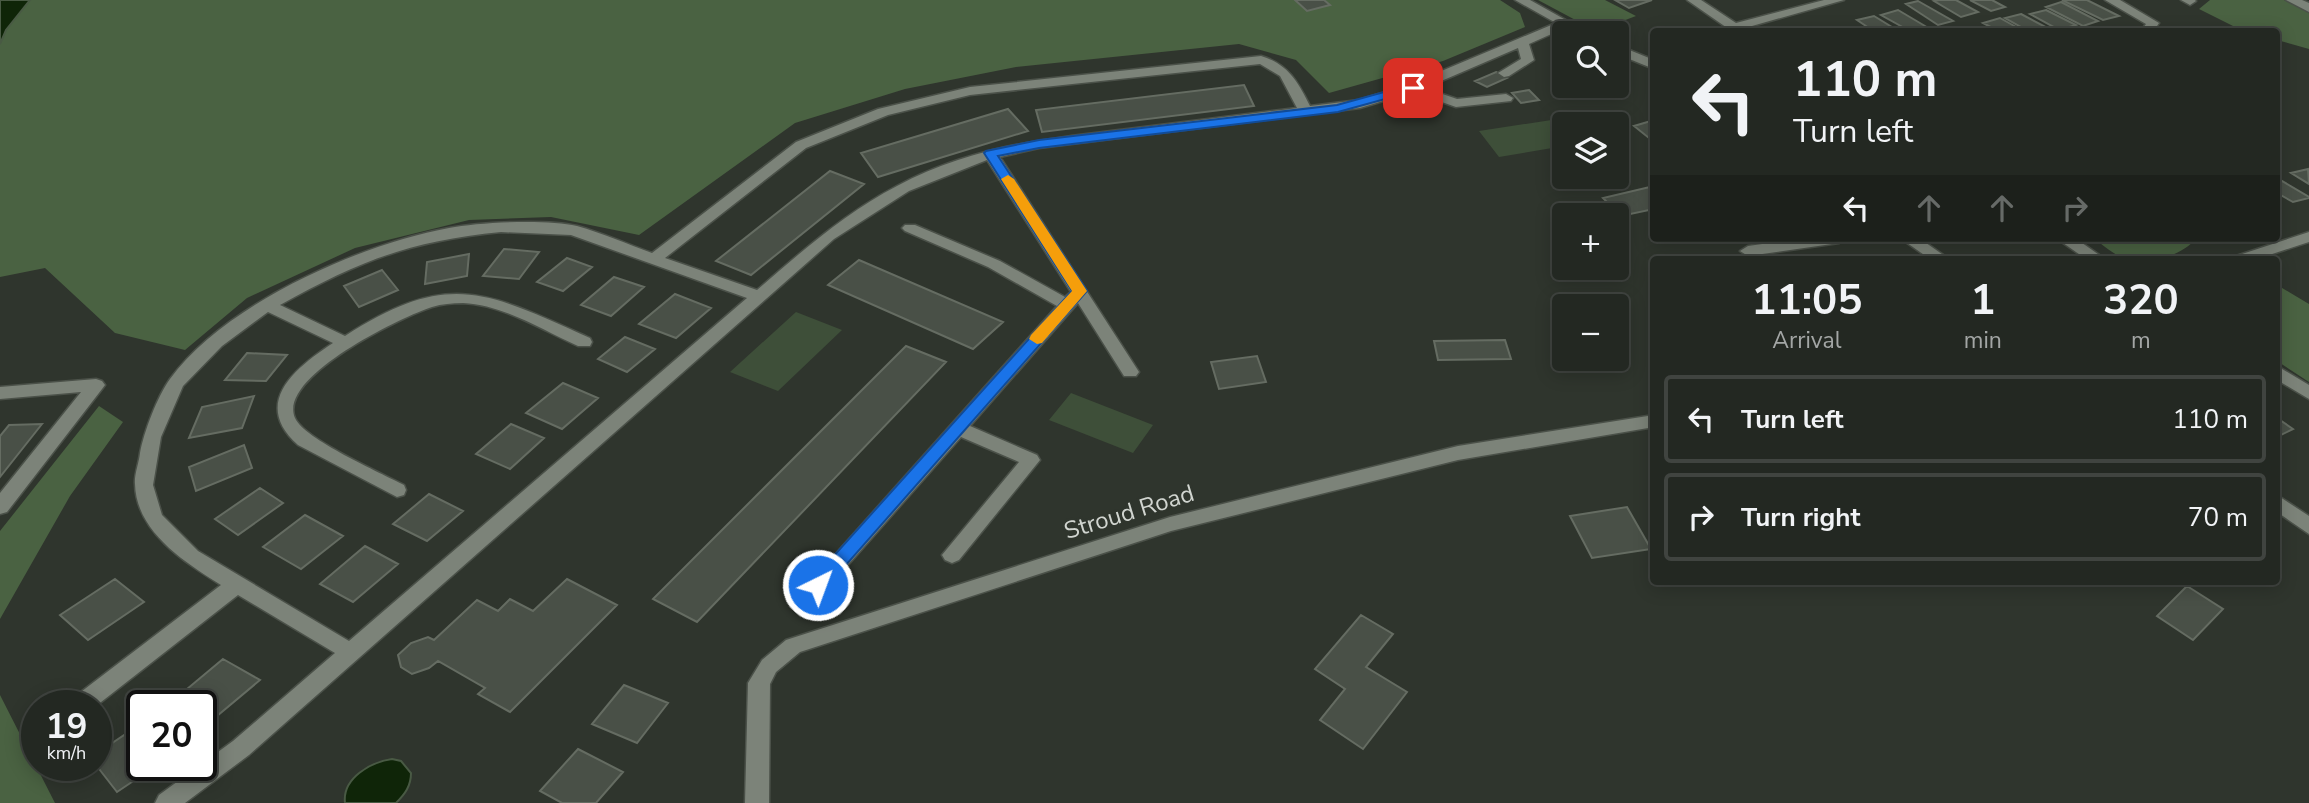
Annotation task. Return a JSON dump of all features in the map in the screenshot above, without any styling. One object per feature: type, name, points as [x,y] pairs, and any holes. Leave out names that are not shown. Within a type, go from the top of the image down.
[{"type":"street","points":[[1521,0],[1559,21]]},
{"type":"street","points":[[1693,0],[1737,28]]},
{"type":"street","points":[[1742,28],[1838,0]]},
{"type":"street","points":[[2111,0],[2153,23],[2149,28]]},
{"type":"street","points":[[2291,0],[2309,8]]},
{"type":"street","points":[[167,803],[241,748],[829,236],[890,193],[935,172],[990,153],[1039,144],[1360,104],[1413,88],[1552,30]]},
{"type":"street","points":[[1504,73],[1528,60],[1523,43]]},
{"type":"street","points":[[1629,54],[1650,63]]},
{"type":"street","points":[[655,258],[801,145],[848,124],[948,96],[1029,84],[1251,60],[1272,63],[1287,74],[1306,112]]},
{"type":"street","points":[[1413,88],[1456,103],[1506,98]]},
{"type":"street","points":[[990,153],[1073,298],[1130,372]]},
{"type":"street","points":[[350,652],[191,557],[154,518],[144,485],[152,438],[176,383],[216,342],[267,305],[324,273],[366,256],[395,245],[451,232],[501,227],[573,230],[759,297]]},
{"type":"street","points":[[910,228],[1073,298]]},
{"type":"street","points":[[2250,256],[2309,237]]},
{"type":"street","points":[[1748,251],[1811,242]]},
{"type":"street","points":[[1914,242],[1936,256]]},
{"type":"street","points":[[2070,242],[2092,256]]},
{"type":"street","points":[[397,490],[304,440],[293,431],[285,418],[286,399],[298,383],[347,343],[422,302],[459,298],[494,303],[584,342]]},
{"type":"street","points":[[818,585],[1073,298]]},
{"type":"street","points":[[267,305],[347,343]]},
{"type":"street","points":[[2280,374],[2309,393]]},
{"type":"street","points":[[0,393],[96,385],[0,507]]},
{"type":"street","name":"Stroud Road","points":[[757,803],[760,683],[769,666],[793,646],[1170,524],[1458,453],[1650,422]]},
{"type":"street","points":[[952,555],[1031,460],[958,428]]},
{"type":"street","points":[[2280,504],[2309,527]]},
{"type":"street","points":[[100,690],[237,584]]},
{"type":"shaded area","points":[[0,0],[30,0],[6,30],[0,44]]},
{"type":"shaded area","points":[[30,0],[1500,0],[1520,13],[1525,27],[1443,61],[1329,93],[1296,60],[1239,44],[1016,67],[905,89],[795,123],[639,235],[551,217],[469,220],[355,248],[247,298],[185,350],[115,333],[45,268],[0,277],[0,44],[6,30]]},
{"type":"shaded area","points":[[1538,0],[1605,0],[1636,16],[1623,21],[1577,21]]},
{"type":"shaded area","points":[[2210,0],[2284,0],[2309,12],[2309,49],[2280,41],[2280,28],[2237,28],[2199,9]]},
{"type":"shaded area","points":[[1552,120],[1552,148],[1499,157],[1479,131]]},
{"type":"shaded area","points":[[2098,242],[2192,242],[2169,256],[2120,256]]},
{"type":"shaded area","points":[[2280,287],[2309,304],[2309,382],[2280,363]]},
{"type":"shaded area","points":[[796,312],[842,330],[778,391],[730,372]]},
{"type":"shaded area","points":[[1071,393],[1153,425],[1133,453],[1049,420]]},
{"type":"shaded area","points":[[99,406],[123,422],[70,496],[0,619],[0,531]]},
{"type":"shaded area","points":[[0,695],[21,736],[21,781],[44,781],[55,803],[0,803]]},
{"type":"shaded area","points":[[392,759],[401,761],[411,773],[407,790],[396,803],[345,803],[345,794],[353,779],[367,768]]},
{"type":"building","points":[[1295,0],[1324,0],[1330,5],[1307,11]]},
{"type":"building","points":[[1615,0],[1652,0],[1629,8]]},
{"type":"building","points":[[1956,0],[1978,12],[1961,17],[1934,1]]},
{"type":"building","points":[[1970,0],[1992,0],[2005,7],[1991,11]]},
{"type":"building","points":[[2062,0],[2087,0],[2119,16],[2103,20]]},
{"type":"building","points":[[1918,1],[1953,21],[1938,25],[1906,4]]},
{"type":"building","points":[[2061,2],[2098,21],[2083,26],[2046,7]]},
{"type":"building","points":[[1898,10],[1925,26],[1904,28],[1881,15]]},
{"type":"building","points":[[2046,10],[2076,25],[2055,28],[2030,14]]},
{"type":"building","points":[[2021,14],[2047,28],[2023,28],[2005,18]]},
{"type":"building","points":[[1874,16],[1894,28],[1869,28],[1857,20]]},
{"type":"building","points":[[2000,18],[2018,28],[1992,28],[1983,23]]},
{"type":"building","points":[[1496,72],[1507,78],[1487,87],[1475,81]]},
{"type":"building","points":[[1244,85],[1254,106],[1042,132],[1036,110]]},
{"type":"building","points":[[1529,90],[1539,100],[1521,103],[1512,93]]},
{"type":"building","points":[[1008,109],[1028,131],[878,177],[861,153]]},
{"type":"building","points":[[1650,121],[1650,139],[1634,126]]},
{"type":"building","points":[[2308,169],[2309,184],[2291,173]]},
{"type":"building","points":[[830,171],[864,184],[751,275],[716,261]]},
{"type":"building","points":[[2280,180],[2309,197],[2293,202],[2280,195]]},
{"type":"building","points":[[1650,187],[1650,210],[1629,214],[1629,203],[1608,203],[1603,198]]},
{"type":"building","points":[[504,249],[539,252],[519,279],[483,276]]},
{"type":"building","points":[[469,254],[467,276],[425,284],[427,262]]},
{"type":"building","points":[[567,258],[592,267],[563,291],[537,282]]},
{"type":"building","points":[[859,260],[1003,322],[973,349],[828,285]]},
{"type":"building","points":[[382,270],[398,290],[359,307],[344,286]]},
{"type":"building","points":[[614,277],[644,287],[611,316],[581,305]]},
{"type":"building","points":[[675,294],[711,308],[676,338],[639,324]]},
{"type":"building","points":[[625,337],[655,349],[627,372],[598,359]]},
{"type":"building","points":[[1505,340],[1511,359],[1438,360],[1434,341]]},
{"type":"building","points":[[906,346],[946,362],[697,622],[653,599]]},
{"type":"building","points":[[247,353],[287,355],[266,381],[225,380]]},
{"type":"building","points":[[1257,356],[1266,382],[1219,389],[1211,362]]},
{"type":"building","points":[[563,383],[598,398],[562,429],[526,413]]},
{"type":"building","points":[[254,396],[242,428],[189,438],[202,407]]},
{"type":"building","points":[[2280,420],[2293,429],[2280,436]]},
{"type":"building","points":[[42,424],[0,477],[0,436],[9,425]]},
{"type":"building","points":[[511,424],[544,438],[510,469],[476,454]]},
{"type":"building","points":[[244,445],[252,468],[196,491],[189,467]]},
{"type":"building","points":[[260,488],[283,503],[238,535],[215,519]]},
{"type":"building","points":[[429,494],[463,511],[427,541],[393,524]]},
{"type":"building","points":[[1627,507],[1650,549],[1592,558],[1570,516]]},
{"type":"building","points":[[305,515],[343,536],[301,569],[263,547]]},
{"type":"building","points":[[365,546],[398,564],[353,602],[320,584]]},
{"type":"building","points":[[115,579],[144,602],[88,640],[60,615]]},
{"type":"building","points":[[567,579],[617,605],[510,712],[478,694],[485,688],[438,661],[429,668],[412,674],[401,667],[398,655],[411,643],[428,637],[434,640],[477,600],[498,611],[510,599],[533,611]]},
{"type":"building","points":[[2187,586],[2223,609],[2193,640],[2157,616]]},
{"type":"building","points":[[1361,615],[1393,634],[1366,667],[1407,692],[1363,749],[1320,720],[1345,689],[1315,669]]},
{"type":"building","points":[[223,659],[260,680],[217,716],[217,690],[186,690]]},
{"type":"building","points":[[624,685],[668,703],[637,743],[592,724]]},
{"type":"building","points":[[126,734],[126,781],[133,781],[117,792],[108,781],[112,781],[112,743]]},
{"type":"building","points":[[578,749],[623,772],[596,803],[562,803],[540,791]]},
{"type":"slow traffic","points":[[1008,179],[1080,291],[1037,339]]},
{"type":"route","points":[[818,585],[1080,291],[990,153],[1039,144],[1338,108],[1413,88]]}]
